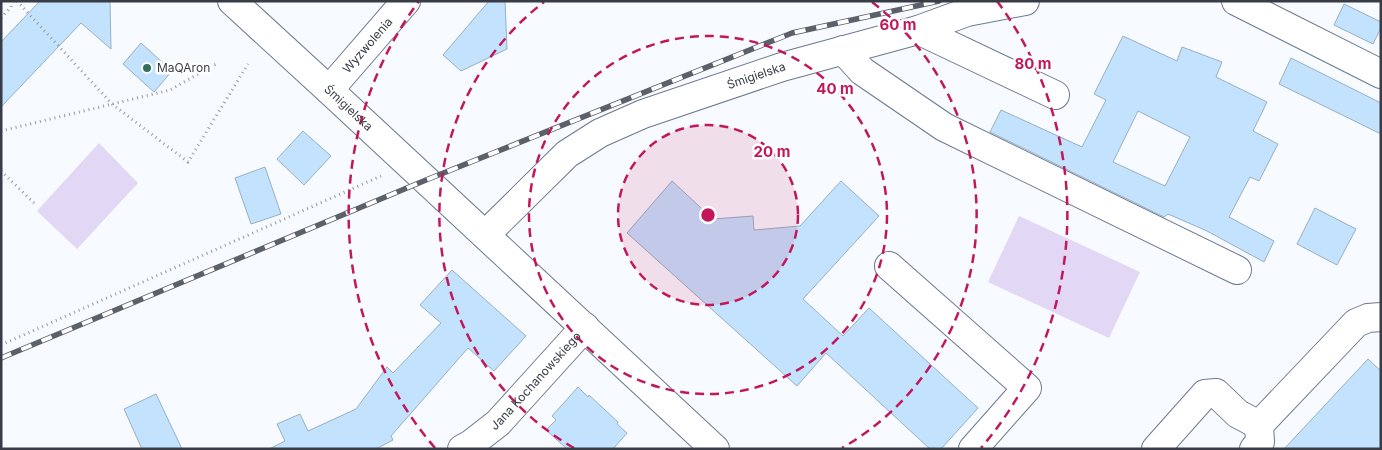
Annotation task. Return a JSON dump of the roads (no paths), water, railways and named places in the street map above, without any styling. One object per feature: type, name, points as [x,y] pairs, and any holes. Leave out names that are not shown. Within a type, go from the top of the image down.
[{"type":"street","name":"Śmigielska","points":[[232,1],[716,449]]},
{"type":"street","name":"Wyzwolenia","points":[[329,90],[406,1]]},
{"type":"street","name":"Śmigielska","points":[[485,235],[567,154],[600,133],[643,114],[782,67],[918,30],[967,12],[1025,1]]},
{"type":"street","points":[[1236,1],[1381,74]]},
{"type":"street","points":[[918,30],[1055,95]]},
{"type":"street","points":[[843,50],[862,71],[944,127],[1236,270]]},
{"type":"street","points":[[889,266],[1027,388],[972,449]]},
{"type":"street","points":[[1156,449],[1206,394],[1216,393],[1238,414],[1256,437],[1356,323],[1368,318],[1381,317]]},
{"type":"street","name":"Jana Kochanowskiego","points":[[462,449],[498,423],[585,328]]},
{"type":"railway","points":[[1,358],[426,180],[792,33],[939,1]]},
{"type":"place","name":"MaQAron","points":[[147,68]]}]
